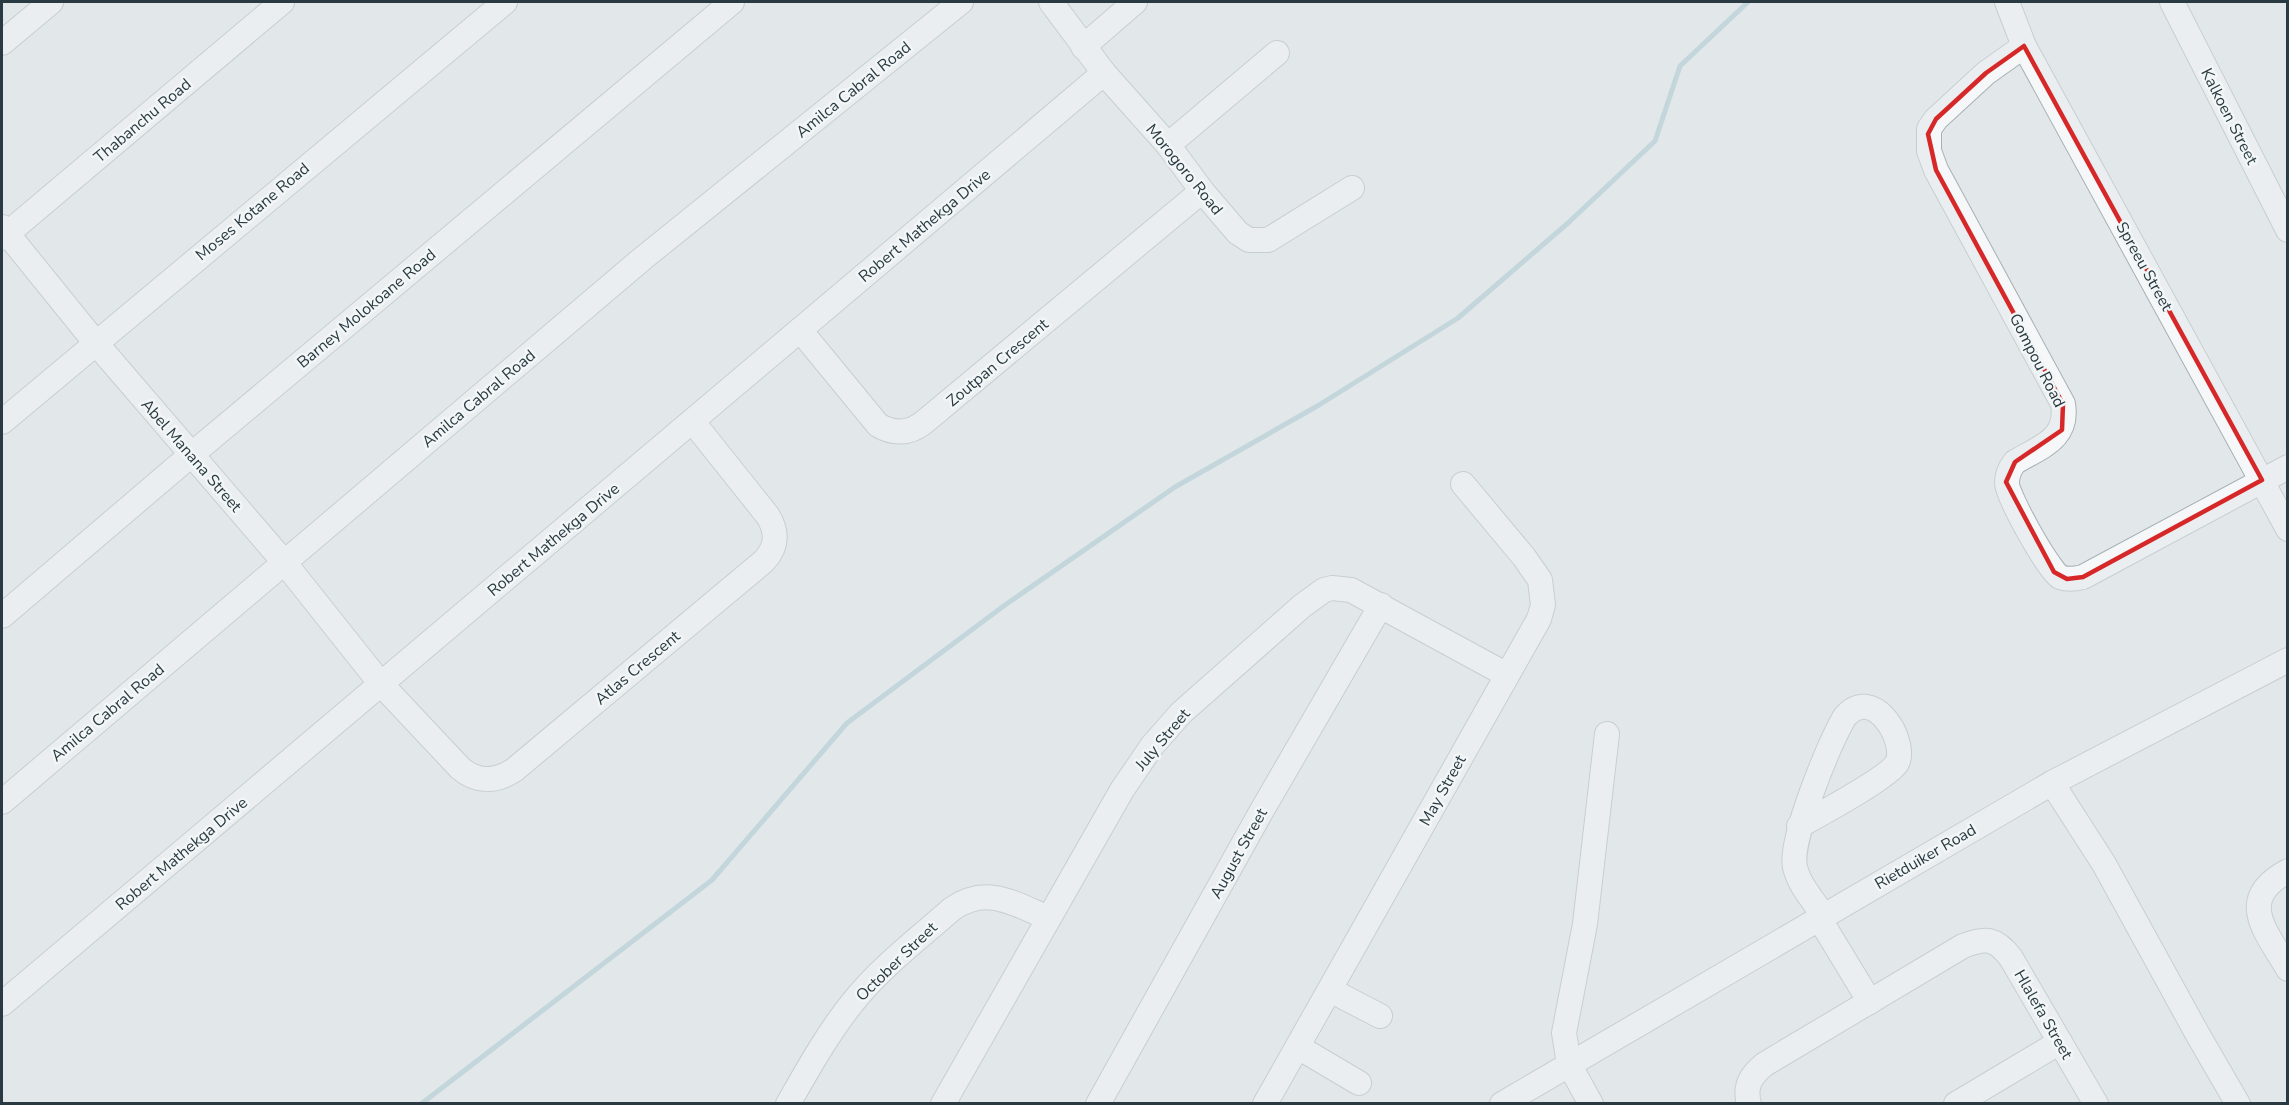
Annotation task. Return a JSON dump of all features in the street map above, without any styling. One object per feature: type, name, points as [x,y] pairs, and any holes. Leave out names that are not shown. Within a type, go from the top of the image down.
[{"type":"street","points":[[2,42],[51,2]]},
{"type":"street","name":"Thabanchu Road","points":[[3,232],[282,2]]},
{"type":"street","name":"Moses Kotane Road","points":[[2,422],[95,342],[505,2]]},
{"type":"street","name":"Barney Molokoane Road","points":[[2,616],[732,2]]},
{"type":"street","name":"Amilca Cabral Road","points":[[2,802],[642,259],[961,2]]},
{"type":"street","name":"Morogoro Road","points":[[1051,2],[1083,47],[1168,145],[1202,191],[1238,232],[1250,240],[1256,242],[1276,236],[1352,188]]},
{"type":"street","points":[[1083,47],[1135,2]]},
{"type":"street","name":"Spreeu Street","points":[[2007,2],[2024,46],[2288,528]]},
{"type":"street","name":"Kalkoen Street","points":[[2172,2],[2288,230]]},
{"type":"street","name":"Gompou Road","points":[[2024,46],[1986,73],[1936,119],[1929,129],[1928,142],[1936,170],[2063,404],[2065,414],[2061,430],[2052,440],[2015,462],[2011,467],[2007,482],[2016,507],[2049,567],[2060,577],[2076,579],[2083,577],[2288,467]]},
{"type":"street","points":[[1168,145],[1277,53]]},
{"type":"street","name":"Robert Mathekga Drive","points":[[2,1004],[1104,73]]},
{"type":"street","name":"Zoutpan Crescent","points":[[800,330],[878,424],[890,431],[912,430],[1202,191]]},
{"type":"street","name":"Abel Manana Street","points":[[3,232],[284,562],[381,684]]},
{"type":"street","name":"Atlas Crescent","points":[[381,684],[466,774],[481,780],[500,778],[514,770],[755,568],[772,550],[775,538],[772,522],[693,422]]},
{"type":"street","name":"May Street","points":[[1265,1104],[1539,619],[1543,605],[1540,580],[1524,557],[1463,484]]},
{"type":"street","name":"July Street","points":[[943,1104],[1138,765],[1181,713],[1302,606],[1324,590],[1341,587],[1381,605],[1507,675]]},
{"type":"street","name":"August Street","points":[[1098,1104],[1261,812],[1381,605]]},
{"type":"street","name":"Rietduiker Road","points":[[1502,1104],[2052,783],[2288,660]]},
{"type":"street","points":[[1749,1104],[1747,1089],[1755,1071],[1870,1002],[1801,882],[1796,870],[1795,846],[1799,826],[1844,718],[1855,708],[1867,706],[1873,708],[1884,718],[1896,739],[1899,757],[1896,764],[1880,778],[1799,826]]},
{"type":"street","points":[[1591,1104],[1569,1064],[1564,1033],[1585,924],[1606,734]]},
{"type":"street","points":[[2052,783],[2104,864],[2238,1104]]},
{"type":"street","points":[[2288,871],[2266,885],[2261,892],[2258,910],[2266,931],[2288,969]]},
{"type":"street","name":"October Street","points":[[788,1104],[854,1001],[873,979],[952,909],[969,900],[987,896],[1001,899],[1048,918]]},
{"type":"street","name":"Hlalefa Street","points":[[1870,1002],[1963,946],[1980,939],[1999,945],[2012,958],[2096,1104]]},
{"type":"street","points":[[1330,990],[1380,1016]]},
{"type":"street","points":[[1956,1104],[2060,1042]]},
{"type":"street","points":[[1298,1047],[1359,1083]]},
{"type":"highlighted area","points":[[2024,46],[2262,480],[2083,577],[2067,579],[2054,572],[2006,482],[2015,462],[2062,430],[2063,404],[1936,170],[1928,134],[1936,119],[1986,73]]},
{"type":"waterway","points":[[421,1104],[712,880],[847,723],[1005,605],[1175,487],[1319,405],[1458,318],[1568,223],[1655,141],[1680,66],[1748,2]]}]
